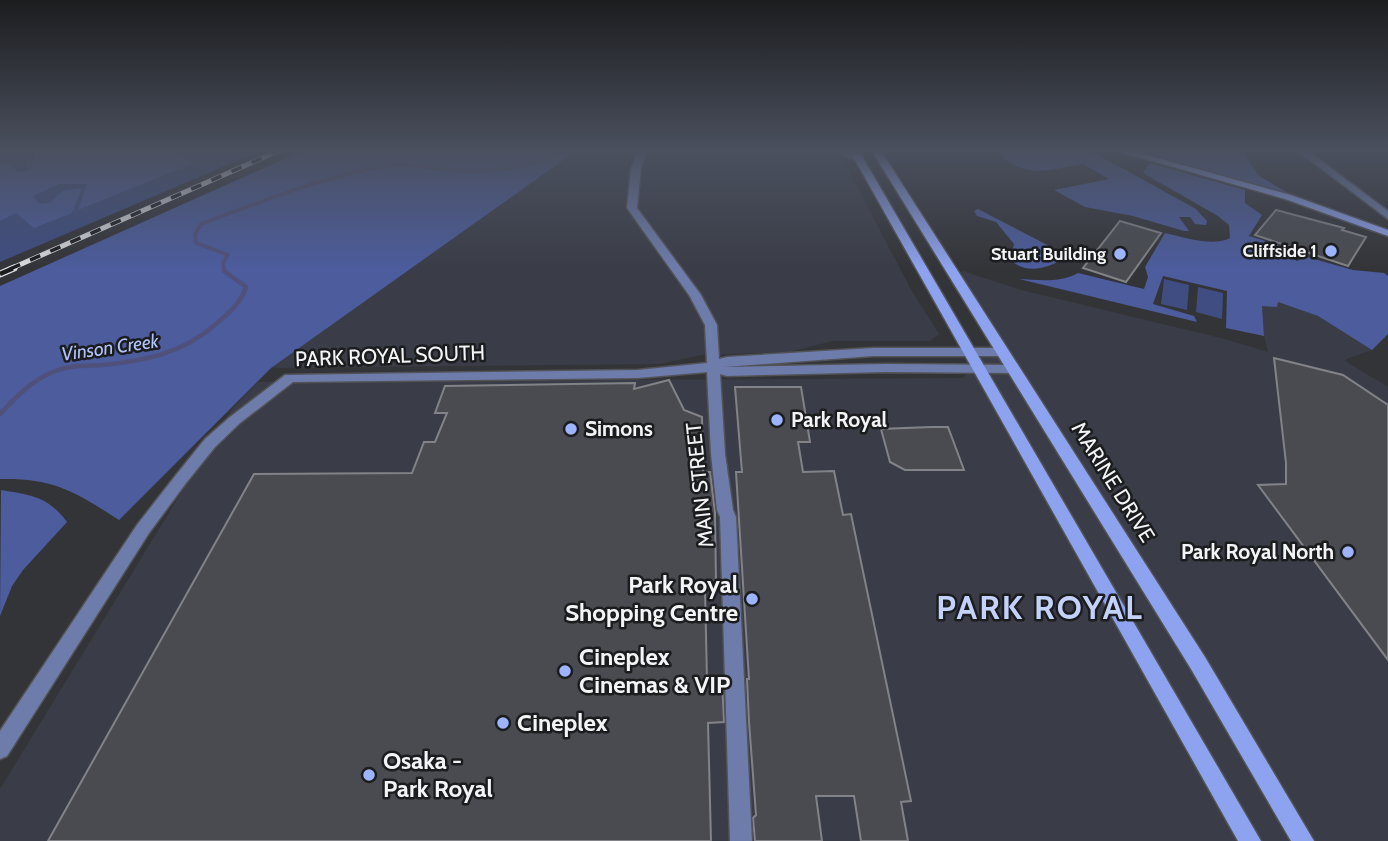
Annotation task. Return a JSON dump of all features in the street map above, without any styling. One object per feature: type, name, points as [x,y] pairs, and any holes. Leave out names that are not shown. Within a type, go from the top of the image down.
[{"type":"main road","points":[[876,190],[1250,841]]},
{"type":"main road","name":"MARINE DRIVE","points":[[900,190],[1198,663],[1303,841]]},
{"type":"main road","points":[[1263,190],[1388,233]]},
{"type":"street","name":"MAIN STREET","points":[[634,190],[632,208],[711,325],[718,454],[728,517],[741,841]]},
{"type":"street","points":[[1354,190],[1388,216]]},
{"type":"street","name":"PARK ROYAL SOUTH","points":[[0,749],[143,529],[188,470],[234,420],[290,378],[638,374],[712,367],[727,361],[873,352],[974,360]]},
{"type":"street","name":"PARK ROYAL SOUTH","points":[[712,367],[727,372],[886,368],[974,360],[1001,352]]},
{"type":"street","points":[[974,360],[1013,369]]},
{"type":"shaded area","points":[[0,190],[168,190],[0,262]]},
{"type":"shaded area","points":[[0,190],[46,190],[33,196],[39,204],[50,203],[64,190],[81,190],[72,213],[34,228],[16,213],[0,221]]},
{"type":"shaded area","points":[[85,190],[127,190],[78,210]]},
{"type":"shaded area","points":[[214,190],[521,190],[271,368],[119,520],[77,494],[50,484],[0,479],[0,286]]},
{"type":"shaded area","points":[[503,190],[859,190],[913,293],[939,334],[930,341],[833,341],[789,352],[701,355],[659,364],[271,368],[402,261]]},
{"type":"shaded area","points":[[1054,190],[1162,190],[1196,209],[1207,221],[1206,225],[1195,224],[1190,217],[1179,217],[1189,231],[1184,231],[1133,216],[1085,207]]},
{"type":"shaded area","points":[[1173,190],[1245,190],[1245,203],[1262,215],[1249,236],[1288,248],[1285,254],[1297,261],[1307,257],[1353,270],[1384,273],[1388,276],[1388,334],[1372,350],[1318,316],[1278,302],[1277,307],[1262,306],[1264,336],[1226,328],[1227,291],[1163,276],[1153,304],[1194,316],[1197,322],[1019,279],[1057,280],[1078,273],[1144,289],[1148,277],[1145,267],[1165,233],[1189,239],[1223,241],[1230,238],[1229,225]]},
{"type":"shaded area","points":[[978,209],[1063,253],[1070,253],[1049,266],[1024,268],[1010,259],[1014,244],[996,222],[977,216],[974,211]]},
{"type":"shaded area","name":"Park Royal Shopping Centre","points":[[961,272],[1021,290],[1221,338],[1268,352],[1262,306],[1278,302],[1318,316],[1372,350],[1345,361],[1388,387],[1388,841],[0,841],[0,789],[233,408],[258,382],[963,378],[1000,335],[964,279]]},
{"type":"shaded area","points":[[1164,279],[1189,285],[1187,310],[1161,304]]},
{"type":"shaded area","points":[[1198,287],[1223,293],[1222,319],[1196,312]]},
{"type":"shaded area","points":[[1,490],[38,498],[53,507],[67,522],[23,570],[12,586],[0,616]]},
{"type":"building","name":"Cliffside 1","points":[[1276,210],[1344,228],[1342,230],[1366,237],[1348,266],[1255,235]]},
{"type":"building","name":"Stuart Building","points":[[1120,221],[1161,233],[1126,282],[1083,268]]},
{"type":"building","name":"Park Royal North","points":[[1274,358],[1343,375],[1388,405],[1388,660],[1258,485],[1286,484]]},
{"type":"building","points":[[669,380],[684,410],[702,417],[703,472],[710,472],[715,512],[716,582],[705,590],[707,680],[722,679],[724,722],[708,723],[711,841],[48,841],[254,474],[412,473],[424,442],[435,442],[447,413],[435,413],[445,386],[635,383],[634,389]]},
{"type":"building","points":[[735,387],[801,387],[810,442],[798,442],[803,472],[834,471],[843,515],[851,514],[911,801],[901,802],[908,841],[861,841],[854,796],[816,796],[822,841],[755,841],[749,679],[736,472],[742,472]]},
{"type":"building","points":[[948,427],[964,470],[905,470],[890,462],[881,429]]},
{"type":"waterway","name":"Vinson Creek","points":[[224,269],[223,263],[228,255],[196,243],[195,234],[201,224],[294,190]]},
{"type":"waterway","name":"Vinson Creek","points":[[0,414],[32,384],[55,371],[149,358],[177,349],[203,334],[234,308],[246,287],[224,269]]},
{"type":"railway","points":[[10,269],[189,190]]},
{"type":"railway","points":[[0,274],[14,268]]},
{"type":"place","name":"Cliffside 1","points":[[1331,251]]},
{"type":"place","name":"Stuart Building","points":[[1120,254]]},
{"type":"place","name":"Park Royal","points":[[777,420]]},
{"type":"place","name":"Simons","points":[[571,429]]},
{"type":"place","name":"Park Royal North","points":[[1348,552]]},
{"type":"place","name":"Park Royal Shopping Centre","points":[[752,599]]},
{"type":"place","name":"Cineplex Cinemas & VIP","points":[[565,671]]},
{"type":"place","name":"Cineplex","points":[[503,723]]},
{"type":"place","name":"Osaka - Park Royal","points":[[369,775]]},
{"type":"district","name":"PARK ROYAL","points":[[1040,607]]}]
